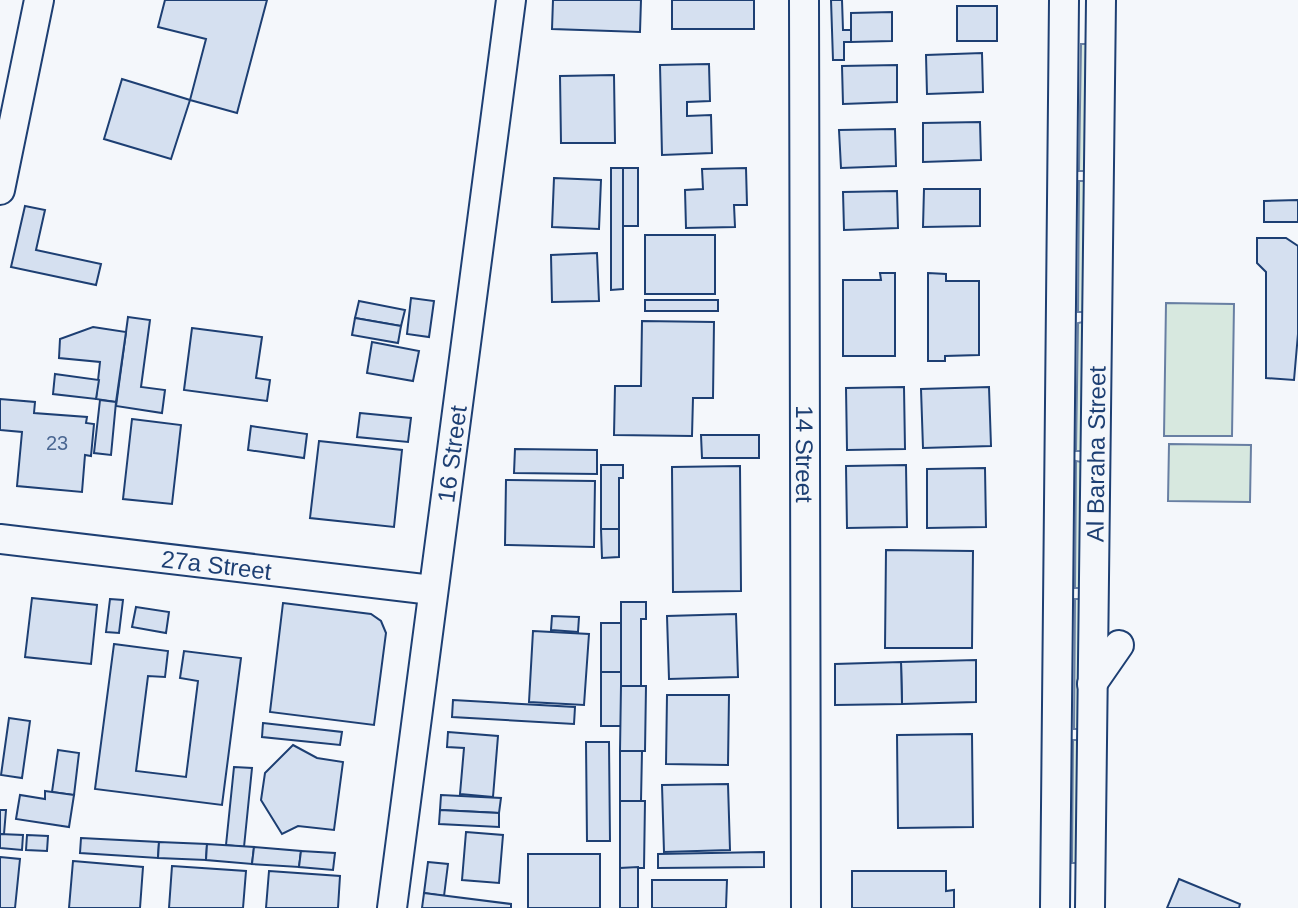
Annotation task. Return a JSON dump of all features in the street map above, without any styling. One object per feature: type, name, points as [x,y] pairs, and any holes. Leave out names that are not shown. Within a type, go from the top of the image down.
[{"type":"street","points":[[0,190],[39,0]]},
{"type":"street","name":"16 Street","points":[[392,908],[511,0]]},
{"type":"street","name":"14 Street","points":[[804,0],[806,908]]},
{"type":"street","name":"Al Baraha Street","points":[[1055,908],[1064,0]]},
{"type":"street","name":"Al Baraha Street","points":[[1090,908],[1101,0]]},
{"type":"street","name":"27a Street","points":[[0,539],[432,590]]},
{"type":"street","points":[[1092,684],[1119,645]]},
{"type":"shaded area","points":[[1081,44],[1086,44],[1085,171],[1079,171]]},
{"type":"shaded area","points":[[1079,181],[1085,181],[1084,312],[1078,312]]},
{"type":"shaded area","points":[[1166,303],[1234,304],[1232,436],[1164,436]]},
{"type":"shaded area","points":[[1083,322],[1082,451],[1076,451],[1078,323]]},
{"type":"shaded area","points":[[1169,444],[1251,445],[1250,502],[1168,501]]},
{"type":"shaded area","points":[[1076,461],[1082,462],[1081,588],[1075,588]]},
{"type":"shaded area","points":[[1075,599],[1080,599],[1079,729],[1074,729]]},
{"type":"shaded area","points":[[1073,740],[1079,740],[1078,863],[1072,863]]},
{"type":"building","points":[[165,0],[267,0],[237,113],[190,100],[206,39],[158,27]]},
{"type":"building","points":[[553,0],[641,0],[640,32],[552,29]]},
{"type":"building","points":[[672,0],[754,0],[754,29],[672,29]]},
{"type":"building","points":[[831,0],[842,0],[843,30],[851,30],[851,42],[844,42],[844,60],[833,60]]},
{"type":"building","points":[[957,6],[997,6],[997,41],[957,41]]},
{"type":"building","points":[[892,12],[892,41],[851,42],[851,13]]},
{"type":"building","points":[[982,53],[983,92],[927,94],[926,55]]},
{"type":"building","points":[[709,64],[710,101],[687,102],[687,116],[711,115],[712,153],[662,155],[660,65]]},
{"type":"building","points":[[897,65],[897,102],[843,104],[842,66]]},
{"type":"building","points":[[614,75],[615,143],[561,143],[560,76]]},
{"type":"building","points":[[122,79],[190,100],[171,159],[104,139]]},
{"type":"building","points":[[980,122],[981,160],[923,162],[923,123]]},
{"type":"building","points":[[895,129],[896,166],[841,168],[839,130]]},
{"type":"building","points":[[611,168],[623,168],[623,289],[611,290]]},
{"type":"building","points":[[623,168],[638,168],[638,226],[623,226]]},
{"type":"building","points":[[746,168],[747,205],[734,205],[735,227],[686,228],[685,190],[703,189],[702,169]]},
{"type":"building","points":[[554,178],[601,180],[599,229],[552,227]]},
{"type":"building","points":[[924,189],[980,189],[980,226],[923,227]]},
{"type":"building","points":[[897,191],[898,228],[844,230],[843,192]]},
{"type":"building","points":[[1298,200],[1298,222],[1264,222],[1264,201]]},
{"type":"building","points":[[25,206],[45,210],[36,250],[101,264],[96,285],[11,267]]},
{"type":"building","points":[[645,235],[715,235],[715,294],[645,294]]},
{"type":"building","points":[[1257,238],[1286,238],[1298,246],[1298,334],[1294,380],[1266,378],[1266,272],[1257,263]]},
{"type":"building","points":[[597,253],[599,301],[552,302],[551,255]]},
{"type":"building","points":[[880,273],[895,273],[895,356],[843,356],[843,280],[881,280]]},
{"type":"building","points":[[928,273],[946,274],[946,281],[979,281],[979,355],[945,356],[945,361],[928,361]]},
{"type":"building","points":[[411,298],[434,301],[429,337],[407,334]]},
{"type":"building","points":[[645,300],[718,300],[718,311],[645,311]]},
{"type":"building","points":[[359,301],[405,310],[401,326],[355,318]]},
{"type":"building","points":[[128,317],[150,320],[141,387],[165,390],[162,413],[116,406]]},
{"type":"building","points":[[355,318],[401,326],[398,343],[352,335]]},
{"type":"building","points":[[642,321],[714,322],[713,398],[693,398],[692,436],[614,435],[615,386],[641,386]]},
{"type":"building","points":[[93,327],[126,332],[116,402],[96,399],[100,362],[59,358],[60,339]]},
{"type":"building","points":[[192,328],[262,337],[256,378],[270,380],[267,401],[184,390]]},
{"type":"building","points":[[372,342],[419,351],[413,381],[367,373]]},
{"type":"building","points":[[55,374],[99,380],[96,399],[53,394]]},
{"type":"building","points":[[904,387],[905,449],[847,450],[846,388]]},
{"type":"building","points":[[989,387],[991,446],[923,448],[921,389]]},
{"type":"building","points":[[0,399],[35,402],[34,413],[87,417],[86,423],[94,424],[91,456],[85,455],[82,492],[17,486],[22,432],[0,430]]},
{"type":"building","points":[[100,400],[116,402],[111,455],[94,453]]},
{"type":"building","points":[[360,413],[411,418],[408,442],[357,437]]},
{"type":"building","points":[[132,419],[181,425],[172,504],[123,499]]},
{"type":"building","points":[[251,426],[307,434],[304,458],[248,450]]},
{"type":"building","points":[[701,435],[759,435],[759,458],[702,458]]},
{"type":"building","points":[[319,441],[402,450],[394,527],[310,518]]},
{"type":"building","points":[[515,449],[597,450],[597,474],[514,473]]},
{"type":"building","points":[[601,465],[623,465],[623,478],[619,478],[619,529],[601,529]]},
{"type":"building","points":[[906,465],[907,527],[847,528],[846,466]]},
{"type":"building","points":[[740,466],[741,591],[673,592],[672,467]]},
{"type":"building","points":[[985,468],[986,527],[927,528],[927,469]]},
{"type":"building","points":[[506,480],[595,481],[594,547],[505,545]]},
{"type":"building","points":[[601,529],[619,529],[619,557],[602,558]]},
{"type":"building","points":[[886,550],[973,551],[972,648],[885,648]]},
{"type":"building","points":[[32,598],[97,605],[91,664],[25,657]]},
{"type":"building","points":[[110,599],[123,600],[119,633],[106,632]]},
{"type":"building","points":[[621,602],[646,602],[646,619],[641,619],[641,686],[621,686]]},
{"type":"building","points":[[283,603],[371,614],[381,621],[386,633],[374,725],[270,712]]},
{"type":"building","points":[[136,607],[169,612],[166,633],[132,627]]},
{"type":"building","points":[[736,614],[738,677],[669,679],[667,616]]},
{"type":"building","points":[[552,616],[579,617],[578,632],[551,630]]},
{"type":"building","points":[[601,623],[621,623],[621,672],[601,672]]},
{"type":"building","points":[[533,631],[589,634],[584,705],[529,702]]},
{"type":"building","points":[[114,644],[168,651],[165,677],[148,676],[136,771],[186,777],[198,681],[180,678],[184,651],[241,658],[222,805],[95,789]]},
{"type":"building","points":[[976,660],[976,702],[902,704],[901,662]]},
{"type":"building","points":[[901,662],[902,704],[835,705],[835,664]]},
{"type":"building","points":[[601,672],[621,672],[621,726],[601,726]]},
{"type":"building","points":[[621,686],[646,686],[645,751],[620,751]]},
{"type":"building","points":[[667,695],[729,695],[728,765],[666,764]]},
{"type":"building","points":[[453,700],[575,707],[574,724],[452,717]]},
{"type":"building","points":[[9,718],[30,721],[22,778],[1,775]]},
{"type":"building","points":[[263,723],[342,732],[340,745],[262,737]]},
{"type":"building","points":[[448,732],[498,736],[493,797],[460,794],[464,748],[447,747]]},
{"type":"building","points":[[972,734],[973,827],[898,828],[897,735]]},
{"type":"building","points":[[586,742],[609,742],[610,841],[587,841]]},
{"type":"building","points":[[293,745],[317,758],[343,762],[334,830],[298,826],[282,834],[261,800],[265,773]]},
{"type":"building","points":[[58,750],[79,753],[74,795],[52,792]]},
{"type":"building","points":[[620,751],[642,751],[641,801],[620,801]]},
{"type":"building","points":[[234,767],[252,768],[244,847],[226,845]]},
{"type":"building","points":[[728,784],[730,850],[664,852],[662,785]]},
{"type":"building","points":[[45,791],[74,795],[69,827],[16,819],[20,795],[45,799]]},
{"type":"building","points":[[441,795],[501,798],[499,813],[440,810]]},
{"type":"building","points":[[620,801],[645,801],[644,868],[620,868]]},
{"type":"building","points":[[0,810],[6,810],[4,834],[0,834]]},
{"type":"building","points":[[440,810],[499,813],[499,827],[439,824]]},
{"type":"building","points":[[466,832],[503,835],[499,883],[462,880]]},
{"type":"building","points":[[0,834],[23,835],[22,850],[0,848]]},
{"type":"building","points":[[27,835],[48,836],[47,851],[26,850]]},
{"type":"building","points":[[81,838],[159,842],[158,858],[80,853]]},
{"type":"building","points":[[159,842],[207,844],[206,860],[158,858]]},
{"type":"building","points":[[207,844],[254,847],[252,864],[206,860]]},
{"type":"building","points":[[254,847],[301,851],[299,867],[252,864]]},
{"type":"building","points":[[301,851],[335,853],[333,870],[299,867]]},
{"type":"building","points":[[764,852],[764,867],[658,868],[658,854]]},
{"type":"building","points":[[528,854],[600,854],[600,908],[528,908]]},
{"type":"building","points":[[0,857],[20,859],[15,908],[0,908]]},
{"type":"building","points":[[73,861],[143,867],[140,908],[69,908]]},
{"type":"building","points":[[428,862],[448,864],[444,896],[424,893]]},
{"type":"building","points":[[172,866],[246,871],[243,908],[169,908]]},
{"type":"building","points":[[638,867],[638,908],[620,908],[620,868]]},
{"type":"building","points":[[269,871],[340,876],[338,908],[266,908]]},
{"type":"building","points":[[852,871],[946,871],[946,891],[954,890],[954,908],[852,908]]},
{"type":"building","points":[[1179,879],[1240,904],[1239,908],[1167,908]]},
{"type":"building","points":[[652,880],[727,880],[726,908],[652,908]]},
{"type":"building","points":[[424,893],[511,904],[511,908],[422,908]]}]
